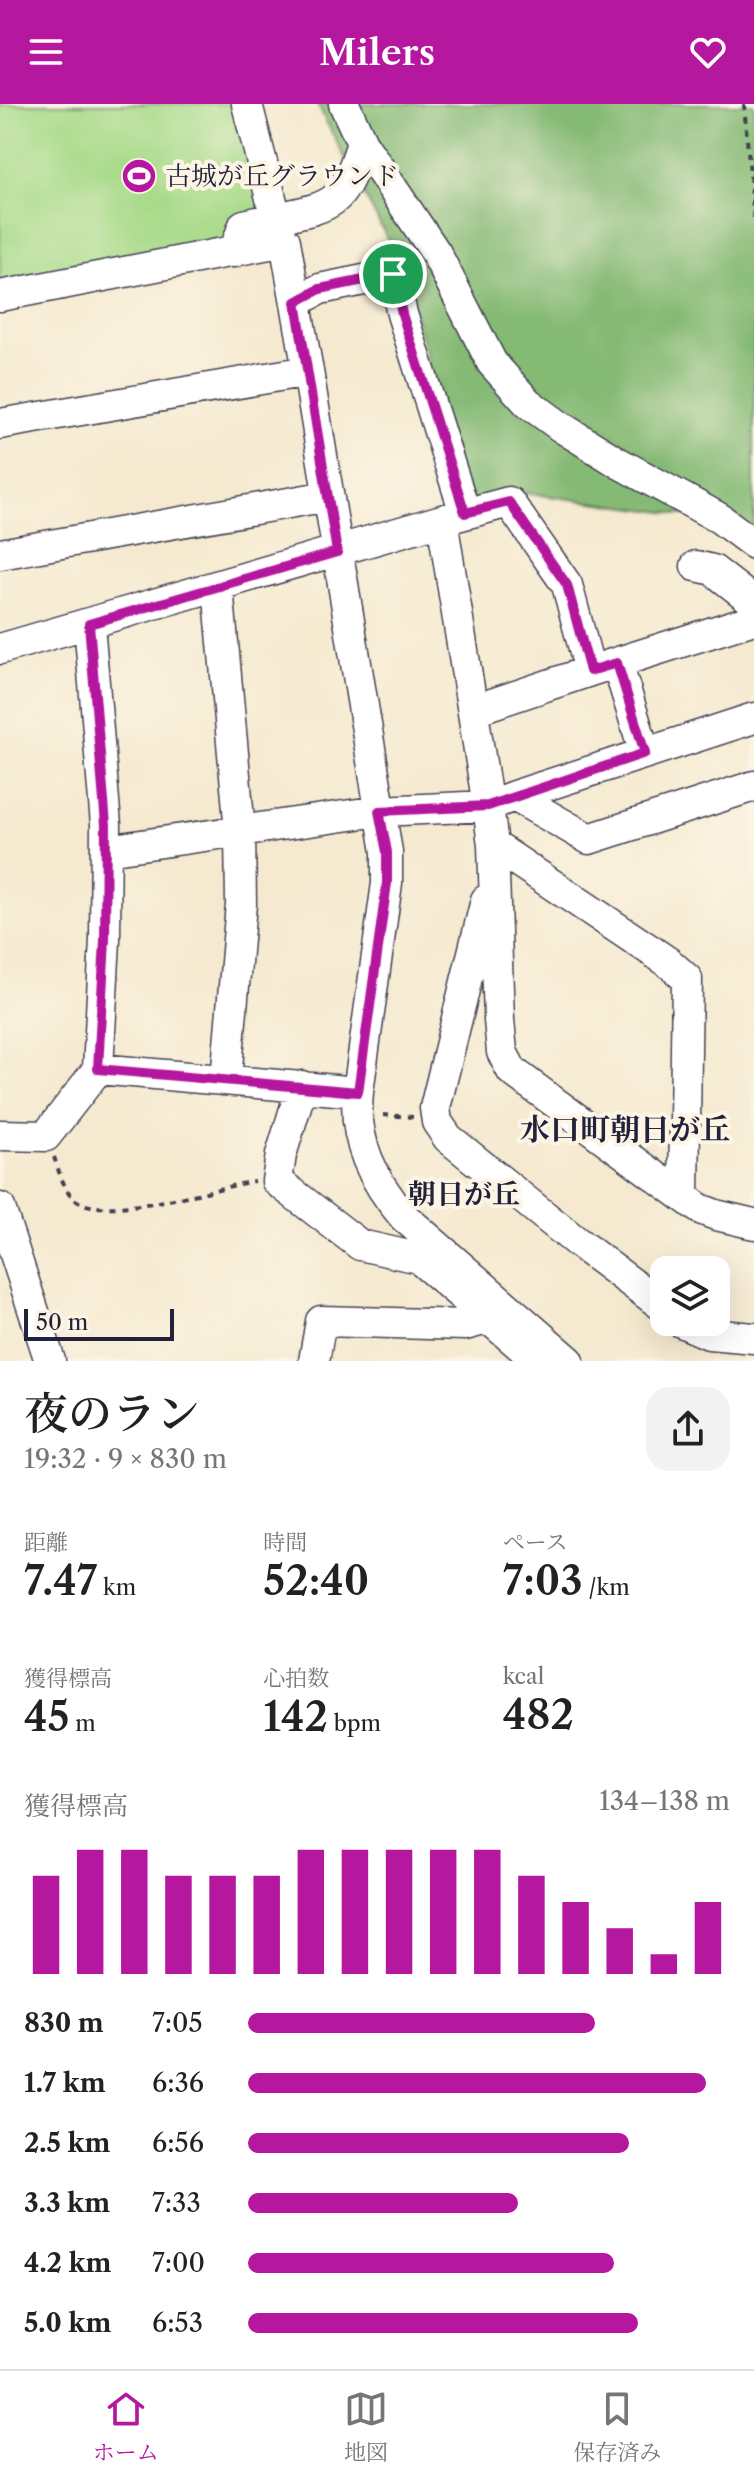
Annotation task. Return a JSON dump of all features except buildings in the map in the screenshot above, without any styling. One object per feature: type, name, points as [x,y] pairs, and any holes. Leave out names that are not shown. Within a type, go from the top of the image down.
[{"type":"street","points":[[247,104],[276,218]]},
{"type":"street","points":[[344,104],[362,143],[436,253],[492,363],[528,403],[619,463],[719,518],[754,544]]},
{"type":"street","points":[[234,252],[244,225],[321,207],[340,196],[353,173],[362,143]]},
{"type":"street","points":[[0,296],[285,241],[387,852],[387,883],[358,1092],[358,1132],[384,1195],[404,1217],[569,1361]]},
{"type":"street","points":[[296,302],[320,289],[393,274],[453,516],[474,710],[501,801],[493,845],[502,1052],[512,1071],[700,1209],[754,1224]]},
{"type":"street","points":[[0,424],[308,371]]},
{"type":"street","points":[[0,554],[328,496]]},
{"type":"street","points":[[0,649],[509,502],[567,585],[645,753]]},
{"type":"street","points":[[696,566],[713,570],[754,602]]},
{"type":"street","points":[[218,587],[240,831],[241,904],[226,1080]]},
{"type":"street","points":[[474,710],[754,619]]},
{"type":"street","points":[[0,1135],[46,1136],[98,1069],[106,850],[89,624]]},
{"type":"street","points":[[106,850],[379,811],[501,801],[754,718]]},
{"type":"street","points":[[501,801],[589,839],[754,786]]},
{"type":"street","points":[[493,845],[668,962],[687,979],[684,1195]]},
{"type":"street","points":[[494,876],[481,914],[435,1108],[437,1122],[448,1138],[577,1242],[650,1295]]},
{"type":"street","points":[[98,1069],[358,1092]]},
{"type":"street","points":[[302,1086],[281,1155],[277,1181],[360,1245],[418,1258],[536,1361]]},
{"type":"street","points":[[0,1208],[10,1273],[50,1361]]},
{"type":"street","points":[[314,1361],[321,1321],[465,1325],[487,1319]]},
{"type":"street","points":[[730,1336],[754,1338]]},
{"type":"path","points":[[744,104],[754,221]]},
{"type":"path","points":[[383,1115],[419,1118]]},
{"type":"path","points":[[46,1136],[64,1183],[74,1199],[86,1205],[109,1208],[185,1197],[252,1181],[277,1181]]},
{"type":"green space","name":"古城が丘グラウンド","points":[[0,104],[236,104],[262,205],[224,245],[0,286]]},
{"type":"green space","points":[[317,104],[754,104],[754,561],[700,517],[513,491],[480,501],[466,494],[401,265]]},
{"type":"place","name":"古城が丘グラウンド","points":[[139,176]]},
{"type":"district","name":"水口町朝日が丘","points":[[625,1129]]},
{"type":"district","name":"朝日が丘","points":[[464,1194]]},
{"type":"route","points":[[393,274],[402,314],[465,513],[509,502],[567,585],[590,671],[617,663],[645,753],[488,806],[379,811],[389,867],[358,1092],[98,1069],[105,940],[106,825],[89,624],[337,552],[296,302],[320,289],[393,274]]}]
